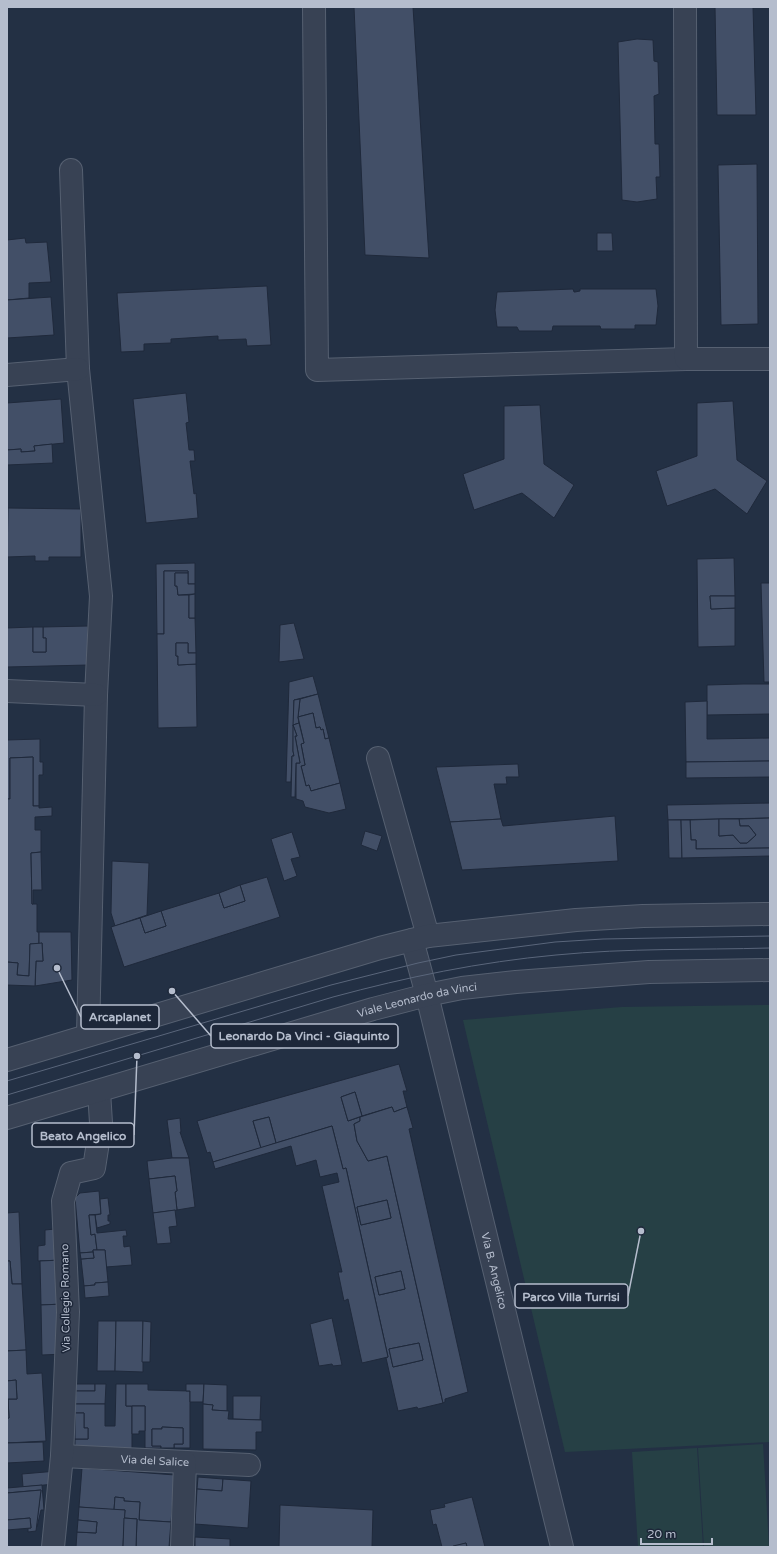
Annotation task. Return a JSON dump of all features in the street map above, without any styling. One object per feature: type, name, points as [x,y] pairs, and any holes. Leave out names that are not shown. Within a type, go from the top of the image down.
[{"type":"street","points":[[314,7],[317,370],[686,359],[770,359]]},
{"type":"street","points":[[685,7],[686,359]]},
{"type":"street","points":[[71,170],[78,369],[101,596],[96,695],[88,1035]]},
{"type":"street","points":[[7,376],[78,369]]},
{"type":"street","points":[[7,691],[96,695]]},
{"type":"street","name":"Via B. Angelico","points":[[378,758],[420,938],[427,994],[562,1547]]},
{"type":"street","points":[[7,1060],[365,952],[420,938],[500,927],[643,916],[770,914]]},
{"type":"street","name":"Viale Leonardo da Vinci","points":[[7,1118],[427,994],[469,987],[650,972],[770,970]]},
{"type":"street","name":"Via Collegio Romano","points":[[53,1547],[62,1456],[68,1312],[63,1201],[71,1173],[94,1168],[101,1124],[99,1091]]},
{"type":"street","name":"Via del Salice","points":[[62,1456],[249,1465]]},
{"type":"street","points":[[182,1547],[185,1462]]},
{"type":"green space","points":[[770,1005],[770,1442],[565,1452],[463,1020],[622,1007]]},
{"type":"green space","points":[[763,1444],[769,1547],[704,1547],[698,1448]]},
{"type":"green space","points":[[697,1448],[703,1547],[638,1547],[632,1452]]},
{"type":"building","points":[[354,7],[413,7],[429,258],[365,255]]},
{"type":"building","points":[[715,7],[753,7],[756,115],[717,115]]},
{"type":"building","points":[[637,39],[653,40],[654,61],[658,62],[659,94],[654,96],[655,144],[659,144],[660,177],[656,177],[657,199],[637,202],[622,200],[618,42]]},
{"type":"building","points":[[757,164],[758,324],[721,325],[718,165]]},
{"type":"building","points":[[597,233],[612,233],[613,251],[597,251]]},
{"type":"building","points":[[25,238],[26,243],[47,242],[51,282],[29,283],[29,298],[7,300],[7,240]]},
{"type":"building","points":[[267,286],[271,345],[247,346],[246,339],[218,340],[218,336],[171,339],[171,343],[144,344],[144,351],[121,352],[117,293]]},
{"type":"building","points":[[573,289],[575,292],[580,291],[580,289],[656,289],[658,306],[656,325],[635,325],[635,329],[601,329],[600,326],[553,326],[552,331],[519,331],[517,327],[497,327],[495,310],[497,292]]},
{"type":"building","points":[[51,297],[54,335],[7,338],[7,300]]},
{"type":"building","points":[[186,393],[189,422],[186,423],[189,450],[194,450],[195,461],[190,461],[194,494],[196,493],[198,518],[146,523],[133,399]]},
{"type":"building","points":[[61,399],[64,443],[34,446],[35,451],[21,452],[21,449],[7,450],[7,403]]},
{"type":"building","points":[[733,401],[737,460],[767,481],[747,514],[715,489],[667,506],[656,471],[697,456],[697,403]]},
{"type":"building","points":[[540,405],[544,464],[574,485],[554,518],[522,493],[474,510],[463,474],[504,459],[504,406]]},
{"type":"building","points":[[52,444],[53,463],[7,465],[7,450],[21,449],[21,452],[35,451],[34,446]]},
{"type":"building","points":[[8,508],[81,509],[81,557],[49,557],[49,561],[35,561],[35,556],[7,557]]},
{"type":"building","points":[[734,558],[735,596],[710,596],[711,609],[735,608],[735,646],[698,647],[697,559]]},
{"type":"building","points":[[195,563],[195,584],[188,584],[188,571],[164,571],[164,634],[157,634],[156,564]]},
{"type":"building","points":[[164,571],[188,571],[188,573],[175,573],[175,586],[177,586],[178,595],[189,595],[189,618],[195,618],[196,653],[188,653],[188,643],[176,643],[176,656],[178,656],[178,665],[196,664],[197,727],[158,728],[157,634],[164,634]]},
{"type":"building","points":[[175,573],[188,573],[188,584],[195,584],[195,594],[178,595],[177,586],[175,586]]},
{"type":"building","points":[[761,583],[770,583],[770,682],[764,682]]},
{"type":"building","points":[[195,594],[195,618],[189,618],[189,595]]},
{"type":"building","points":[[710,596],[735,596],[735,608],[711,609]]},
{"type":"building","points":[[294,623],[304,659],[279,662],[280,625]]},
{"type":"building","points":[[88,626],[88,665],[7,667],[7,628],[33,627],[33,652],[46,652],[46,638],[43,638],[43,627]]},
{"type":"building","points":[[33,627],[43,627],[43,638],[46,638],[46,652],[33,652]]},
{"type":"building","points":[[176,643],[188,643],[188,653],[196,653],[196,664],[178,665]]},
{"type":"building","points":[[313,676],[318,694],[294,700],[294,756],[292,756],[291,782],[286,782],[289,682]]},
{"type":"building","points":[[770,684],[770,714],[707,715],[707,685]]},
{"type":"building","points":[[318,694],[329,738],[325,739],[323,729],[321,730],[320,727],[316,728],[313,713],[298,717],[300,699]]},
{"type":"building","points":[[300,699],[298,717],[299,723],[293,725],[294,700]]},
{"type":"building","points":[[707,701],[707,739],[770,738],[770,761],[686,762],[685,702]]},
{"type":"building","points":[[313,713],[316,728],[320,727],[321,730],[323,729],[325,739],[329,738],[340,783],[311,791],[309,785],[306,786],[301,766],[305,765],[301,744],[304,743],[298,717]]},
{"type":"building","points":[[299,723],[304,743],[301,744],[305,765],[301,766],[306,786],[309,785],[311,791],[340,783],[346,809],[329,813],[305,807],[303,801],[296,799],[296,763],[300,763],[295,736],[297,736],[293,725]]},
{"type":"building","points":[[293,725],[297,736],[295,736],[300,763],[296,763],[295,797],[291,797],[292,756],[294,756]]},
{"type":"building","points":[[40,739],[40,762],[43,762],[43,775],[39,775],[39,806],[33,806],[33,757],[10,758],[10,799],[7,799],[7,740]]},
{"type":"building","points":[[33,757],[33,806],[39,806],[39,808],[52,807],[52,816],[35,817],[35,830],[41,830],[41,852],[31,853],[32,904],[37,904],[37,932],[39,932],[39,944],[30,944],[29,976],[17,975],[18,963],[7,962],[7,799],[10,799],[10,758]]},
{"type":"building","points":[[770,761],[770,777],[686,778],[686,762]]},
{"type":"building","points":[[518,764],[519,777],[506,777],[507,784],[494,784],[501,819],[450,822],[436,767]]},
{"type":"building","points":[[770,803],[770,818],[668,820],[667,805]]},
{"type":"building","points":[[615,816],[618,861],[462,870],[450,822],[501,819],[503,826]]},
{"type":"building","points":[[770,818],[770,848],[696,849],[696,840],[691,840],[690,820],[719,819],[719,836],[733,835],[740,843],[747,843],[756,835],[749,826],[740,826],[739,819]]},
{"type":"building","points":[[719,819],[739,819],[740,826],[749,826],[756,835],[747,843],[740,843],[733,835],[719,836]]},
{"type":"building","points":[[668,820],[681,820],[682,858],[669,858]]},
{"type":"building","points":[[681,820],[690,820],[691,840],[696,840],[696,849],[770,848],[770,856],[682,858]]},
{"type":"building","points":[[365,831],[382,836],[377,851],[361,845]]},
{"type":"building","points":[[292,832],[300,857],[291,859],[297,876],[284,881],[271,839]]},
{"type":"building","points":[[41,852],[42,890],[33,890],[32,904],[31,853]]},
{"type":"building","points":[[112,861],[149,863],[147,915],[115,926],[111,913]]},
{"type":"building","points":[[267,877],[280,917],[124,967],[111,927],[140,918],[145,933],[166,926],[161,911],[219,893],[224,908],[245,901],[240,885]]},
{"type":"building","points":[[240,885],[245,901],[224,908],[219,893]]},
{"type":"building","points":[[161,911],[166,926],[145,933],[140,918]]},
{"type":"building","points":[[39,932],[71,932],[72,980],[35,986],[36,961],[43,961],[42,943],[39,944]]},
{"type":"building","points":[[42,943],[43,961],[36,961],[35,986],[7,985],[7,962],[18,963],[17,975],[29,976],[30,944]]},
{"type":"building","points":[[399,1064],[407,1091],[403,1091],[407,1107],[394,1112],[392,1107],[362,1116],[355,1092],[341,1097],[348,1121],[360,1117],[360,1121],[354,1124],[357,1141],[368,1161],[387,1156],[443,1403],[418,1409],[417,1407],[398,1411],[386,1358],[388,1357],[346,1168],[343,1169],[332,1126],[276,1143],[269,1117],[253,1121],[261,1148],[213,1162],[210,1152],[207,1153],[197,1121]],"holes":[[[387,1200],[391,1218],[361,1225],[357,1207]],[[401,1271],[405,1289],[379,1295],[375,1277]],[[419,1343],[423,1360],[393,1367],[389,1349]]]},
{"type":"building","points":[[355,1092],[362,1116],[348,1121],[341,1097]]},
{"type":"building","points":[[392,1107],[394,1112],[407,1107],[413,1128],[409,1129],[468,1392],[445,1399],[445,1402],[443,1403],[387,1156],[368,1161],[357,1141],[354,1124],[360,1121],[360,1117]]},
{"type":"building","points":[[269,1117],[276,1143],[261,1148],[253,1121]]},
{"type":"building","points":[[180,1118],[180,1132],[189,1158],[172,1158],[167,1120]]},
{"type":"building","points":[[332,1126],[343,1169],[346,1168],[388,1357],[362,1363],[348,1299],[344,1301],[338,1272],[342,1272],[322,1186],[339,1182],[337,1173],[320,1177],[316,1160],[296,1166],[291,1146],[215,1169],[213,1162]]},
{"type":"building","points":[[172,1158],[189,1158],[195,1207],[177,1210],[175,1176],[149,1179],[147,1161]]},
{"type":"building","points":[[175,1176],[177,1210],[153,1213],[149,1179]]},
{"type":"building","points":[[99,1191],[101,1214],[89,1215],[91,1235],[95,1234],[97,1250],[93,1250],[93,1252],[80,1253],[75,1198],[80,1193]]},
{"type":"building","points":[[108,1198],[110,1215],[108,1215],[108,1221],[110,1221],[110,1224],[97,1228],[95,1215],[101,1214],[100,1199]]},
{"type":"building","points":[[387,1200],[391,1218],[361,1225],[357,1207]]},
{"type":"building","points":[[175,1210],[177,1226],[169,1227],[171,1243],[157,1244],[153,1213]]},
{"type":"building","points":[[19,1212],[22,1284],[12,1284],[10,1261],[7,1261],[7,1213]]},
{"type":"building","points":[[89,1215],[95,1215],[97,1233],[126,1230],[127,1236],[123,1236],[124,1247],[130,1246],[132,1265],[106,1267],[105,1250],[97,1250],[95,1234],[91,1235]]},
{"type":"building","points":[[55,1229],[62,1260],[38,1261],[38,1246],[45,1245],[45,1230]]},
{"type":"building","points":[[93,1250],[105,1250],[108,1282],[84,1286],[81,1259],[94,1258]]},
{"type":"building","points":[[93,1252],[94,1258],[81,1259],[80,1253]]},
{"type":"building","points":[[62,1260],[63,1304],[41,1305],[40,1261]]},
{"type":"building","points":[[7,1261],[10,1261],[12,1284],[22,1284],[26,1350],[7,1351]]},
{"type":"building","points":[[401,1271],[405,1289],[379,1295],[375,1277]]},
{"type":"building","points":[[108,1282],[109,1296],[85,1298],[84,1286]]},
{"type":"building","points":[[63,1304],[64,1354],[42,1355],[41,1305]]},
{"type":"building","points":[[332,1318],[342,1365],[333,1366],[332,1364],[319,1366],[310,1324]]},
{"type":"building","points":[[98,1321],[116,1321],[115,1371],[97,1371]]},
{"type":"building","points":[[116,1321],[143,1321],[143,1372],[115,1371]]},
{"type":"building","points":[[143,1321],[151,1322],[150,1362],[142,1362]]},
{"type":"building","points":[[419,1343],[423,1360],[393,1367],[389,1349]]},
{"type":"building","points":[[26,1350],[27,1374],[42,1373],[46,1441],[7,1443],[7,1418],[9,1418],[8,1399],[17,1399],[16,1380],[7,1381],[7,1351]]},
{"type":"building","points":[[16,1380],[17,1399],[8,1399],[9,1418],[7,1418],[7,1381]]},
{"type":"building","points":[[75,1384],[95,1384],[95,1391],[76,1391]]},
{"type":"building","points":[[95,1384],[106,1384],[105,1404],[75,1404],[76,1391],[95,1391]]},
{"type":"building","points":[[116,1384],[126,1384],[126,1406],[132,1406],[132,1449],[75,1447],[75,1439],[88,1439],[88,1428],[84,1428],[84,1413],[75,1413],[75,1404],[105,1404],[105,1426],[115,1426]]},
{"type":"building","points":[[126,1384],[148,1384],[148,1390],[190,1391],[190,1448],[174,1448],[174,1444],[183,1444],[183,1428],[162,1427],[162,1429],[152,1429],[152,1446],[161,1446],[161,1448],[145,1448],[145,1406],[126,1406]]},
{"type":"building","points":[[186,1384],[204,1384],[203,1402],[190,1402],[190,1391],[186,1391]]},
{"type":"building","points":[[204,1384],[227,1385],[227,1411],[212,1410],[213,1405],[203,1404]]},
{"type":"building","points":[[233,1396],[261,1396],[260,1420],[233,1419]]},
{"type":"building","points":[[203,1404],[213,1405],[212,1410],[229,1411],[228,1419],[262,1420],[262,1432],[256,1432],[256,1450],[203,1449]]},
{"type":"building","points":[[132,1406],[145,1406],[145,1431],[139,1431],[139,1434],[132,1434]]},
{"type":"building","points":[[75,1413],[84,1413],[84,1428],[88,1428],[88,1439],[75,1439]]},
{"type":"building","points":[[162,1427],[183,1428],[183,1444],[174,1444],[174,1448],[152,1446],[152,1429],[162,1429]]},
{"type":"building","points":[[43,1442],[44,1461],[7,1463],[7,1443]]},
{"type":"building","points":[[82,1468],[175,1475],[171,1522],[139,1520],[140,1502],[124,1501],[124,1498],[115,1497],[114,1510],[79,1507]]},
{"type":"building","points":[[57,1471],[55,1484],[23,1487],[22,1474]]},
{"type":"building","points":[[198,1477],[223,1479],[222,1491],[197,1489]]},
{"type":"building","points":[[223,1479],[251,1481],[248,1528],[195,1524],[197,1489],[222,1491]]},
{"type":"building","points":[[42,1485],[44,1510],[41,1510],[36,1527],[41,1490],[7,1493],[7,1488]]},
{"type":"building","points":[[41,1490],[36,1531],[28,1532],[28,1528],[31,1528],[30,1518],[7,1520],[7,1493]]},
{"type":"building","points":[[115,1497],[124,1498],[124,1501],[140,1502],[139,1520],[171,1522],[169,1547],[136,1547],[137,1519],[124,1518],[125,1510],[114,1510]]},
{"type":"building","points":[[472,1497],[485,1547],[467,1547],[466,1543],[453,1547],[442,1547],[436,1524],[433,1525],[430,1510],[445,1507],[444,1504]]},
{"type":"building","points":[[280,1505],[373,1510],[372,1547],[279,1547]]},
{"type":"building","points":[[79,1507],[125,1510],[123,1547],[76,1547],[77,1532],[96,1533],[97,1522],[78,1520]]},
{"type":"building","points":[[30,1518],[31,1528],[7,1530],[7,1520]]},
{"type":"building","points":[[124,1518],[137,1519],[136,1547],[123,1547]]},
{"type":"building","points":[[78,1520],[97,1522],[96,1533],[77,1532]]},
{"type":"building","points":[[195,1537],[230,1539],[230,1547],[195,1547]]},
{"type":"building","points":[[466,1543],[467,1547],[453,1547],[453,1546]]},
{"type":"tram line","points":[[7,1081],[331,985],[456,955],[555,942],[603,939],[770,936]]},
{"type":"tram line","points":[[7,1095],[333,997],[444,971],[528,958],[583,953],[636,950],[770,948]]},
{"type":"place","name":"Arcaplanet","points":[[57,968]]},
{"type":"place","name":"Leonardo Da Vinci - Giaquinto","points":[[172,991]]},
{"type":"place","name":"Beato Angelico","points":[[137,1056]]},
{"type":"place","name":"Parco Villa Turrisi","points":[[641,1231]]}]
